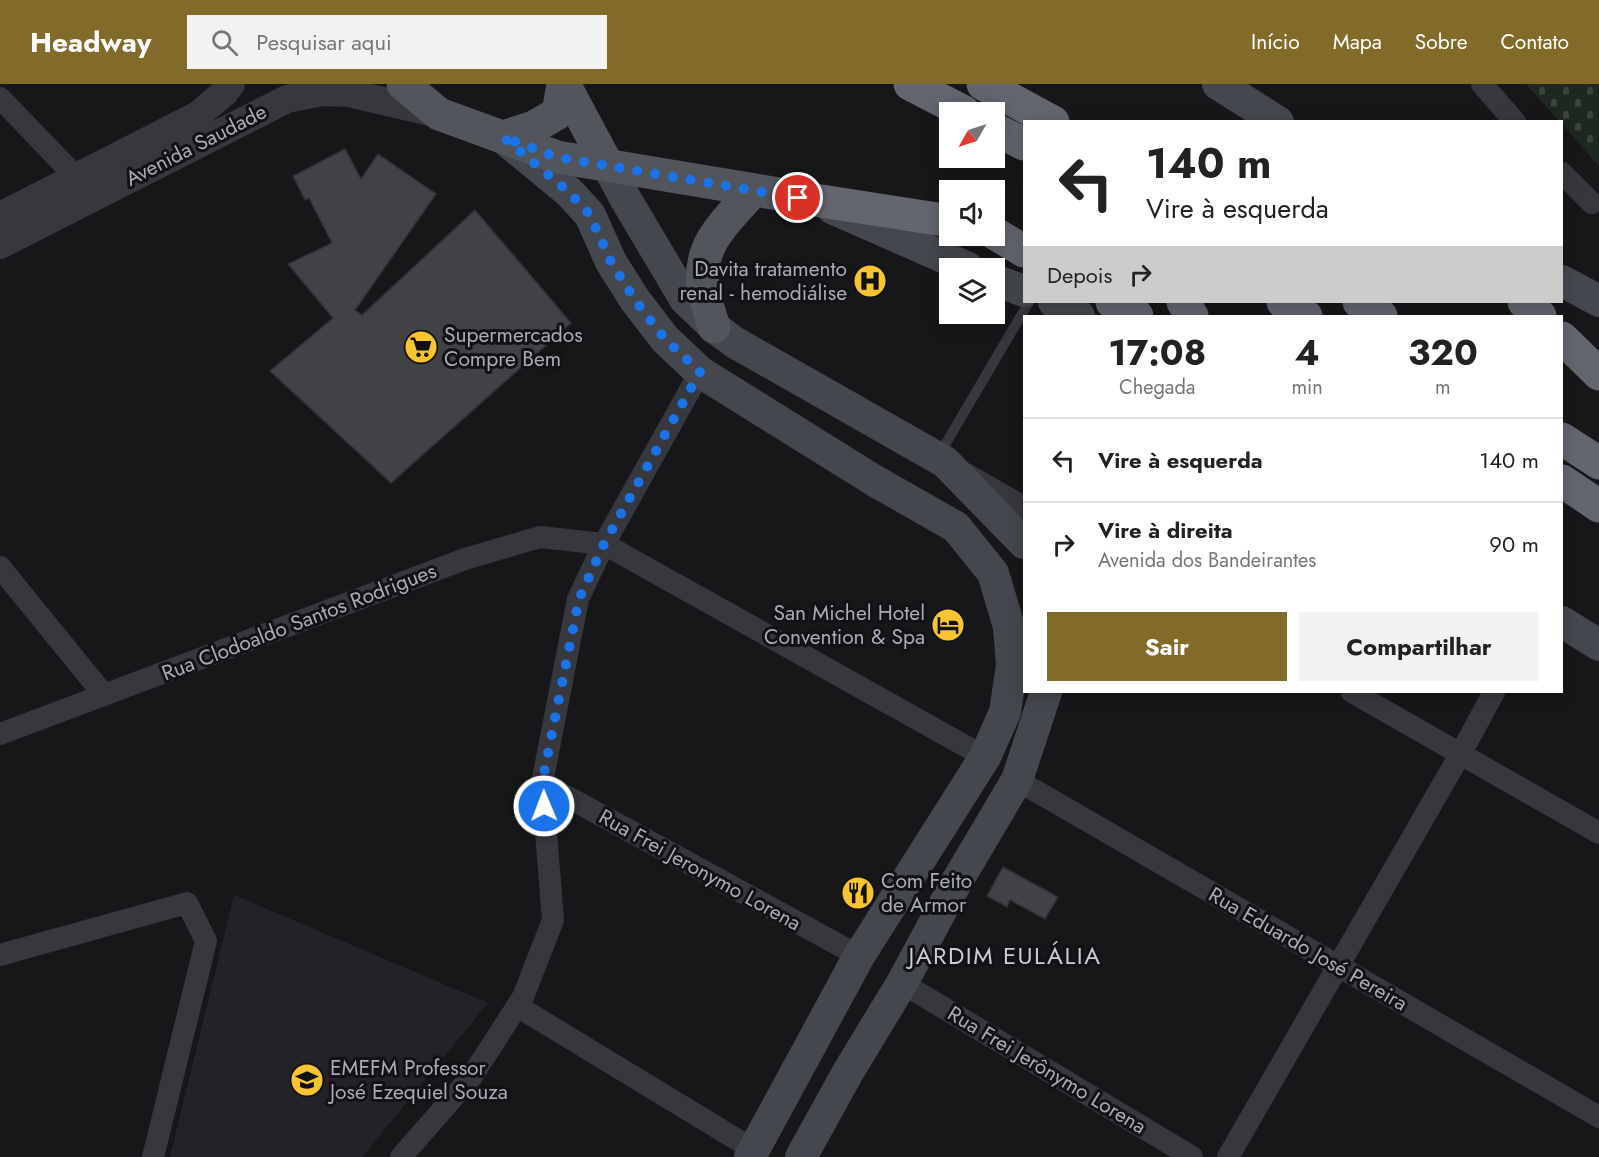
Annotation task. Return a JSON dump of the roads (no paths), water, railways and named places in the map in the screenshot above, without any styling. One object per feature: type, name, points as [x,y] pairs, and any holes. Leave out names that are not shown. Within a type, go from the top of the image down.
[{"type":"highway","points":[[910,84],[945,102]]},
{"type":"highway","points":[[983,84],[1049,120]]},
{"type":"highway","points":[[1005,134],[1023,144]]},
{"type":"highway","points":[[815,200],[939,219]]},
{"type":"highway","points":[[1005,239],[1023,249]]},
{"type":"highway","points":[[1114,303],[1135,315]]},
{"type":"highway","points":[[1285,303],[1303,315]]},
{"type":"highway","points":[[1361,303],[1379,315]]},
{"type":"highway","points":[[1525,303],[1539,315]]},
{"type":"highway","points":[[1563,339],[1599,374]]},
{"type":"highway","points":[[1563,439],[1599,463]]},
{"type":"highway","points":[[1563,483],[1599,506]]},
{"type":"highway","points":[[1563,503],[1599,521]]},
{"type":"main road","points":[[403,84],[439,114],[556,157],[815,200],[946,258]]},
{"type":"main road","points":[[503,137],[534,128],[558,113],[563,84]]},
{"type":"main road","points":[[563,84],[625,198],[685,299],[714,327],[734,342],[941,460],[1023,542]]},
{"type":"main road","points":[[1218,84],[1275,120]]},
{"type":"main road","points":[[503,137],[570,193],[590,215],[611,262],[635,300],[665,339],[700,372],[857,469],[957,527],[993,573],[1009,627],[1012,665],[1005,712],[985,757],[859,956],[752,1154]]},
{"type":"main road","points":[[714,327],[703,287],[703,262],[714,236],[753,191]]},
{"type":"main road","points":[[1563,282],[1599,301]]},
{"type":"main road","points":[[1056,303],[1077,315]]},
{"type":"main road","points":[[857,469],[881,425]]},
{"type":"main road","points":[[1563,623],[1599,645]]},
{"type":"main road","points":[[801,1157],[1017,780],[1046,693]]},
{"type":"main road","points":[[919,861],[956,883]]},
{"type":"street","name":"Avenida Saudade","points":[[0,216],[198,115],[231,84]]},
{"type":"street","points":[[1482,84],[1513,120]]},
{"type":"street","name":"Avenida Saudade","points":[[0,245],[287,99],[322,92],[349,93],[439,114]]},
{"type":"street","points":[[0,98],[77,178]]},
{"type":"street","points":[[1563,174],[1592,203]]},
{"type":"street","points":[[1032,303],[1055,315]]},
{"type":"street","points":[[401,1157],[472,1076],[523,997],[553,920],[542,783],[579,599],[604,544],[700,372]]},
{"type":"street","points":[[941,460],[1023,506]]},
{"type":"street","name":"Rua Clodoaldo Santos Rodrigues","points":[[0,734],[465,559],[540,537],[604,544]]},
{"type":"street","points":[[604,544],[985,757]]},
{"type":"street","points":[[0,567],[104,695]]},
{"type":"street","points":[[1354,693],[1599,832]]},
{"type":"street","points":[[1228,1157],[1493,693]]},
{"type":"street","name":"Rua Eduardo José Pereira","points":[[1017,780],[1599,1117]]},
{"type":"street","name":"Rua Frei Jeronymo Lorena","points":[[542,783],[859,956]]},
{"type":"street","points":[[0,955],[187,903],[206,941],[153,1157]]},
{"type":"street","name":"Rua Frei Jerônymo Lorena","points":[[902,983],[1192,1157]]},
{"type":"street","points":[[517,1006],[752,1154]]},
{"type":"lane","points":[[941,460],[1029,303]]},
{"type":"place","name":"Davita tratamento renal - hemodiálise","points":[[870,281]]},
{"type":"place","name":"Supermercados Compre Bem","points":[[421,347]]},
{"type":"place","name":"San Michel Hotel Convention & Spa","points":[[948,625]]},
{"type":"place","name":"Com Feito de Armor","points":[[858,893]]},
{"type":"place","name":"EMEFM Professor José Ezequiel Souza","points":[[307,1080]]},
{"type":"district","name":"JARDIM EULÁLIA","points":[[1005,956]]}]
